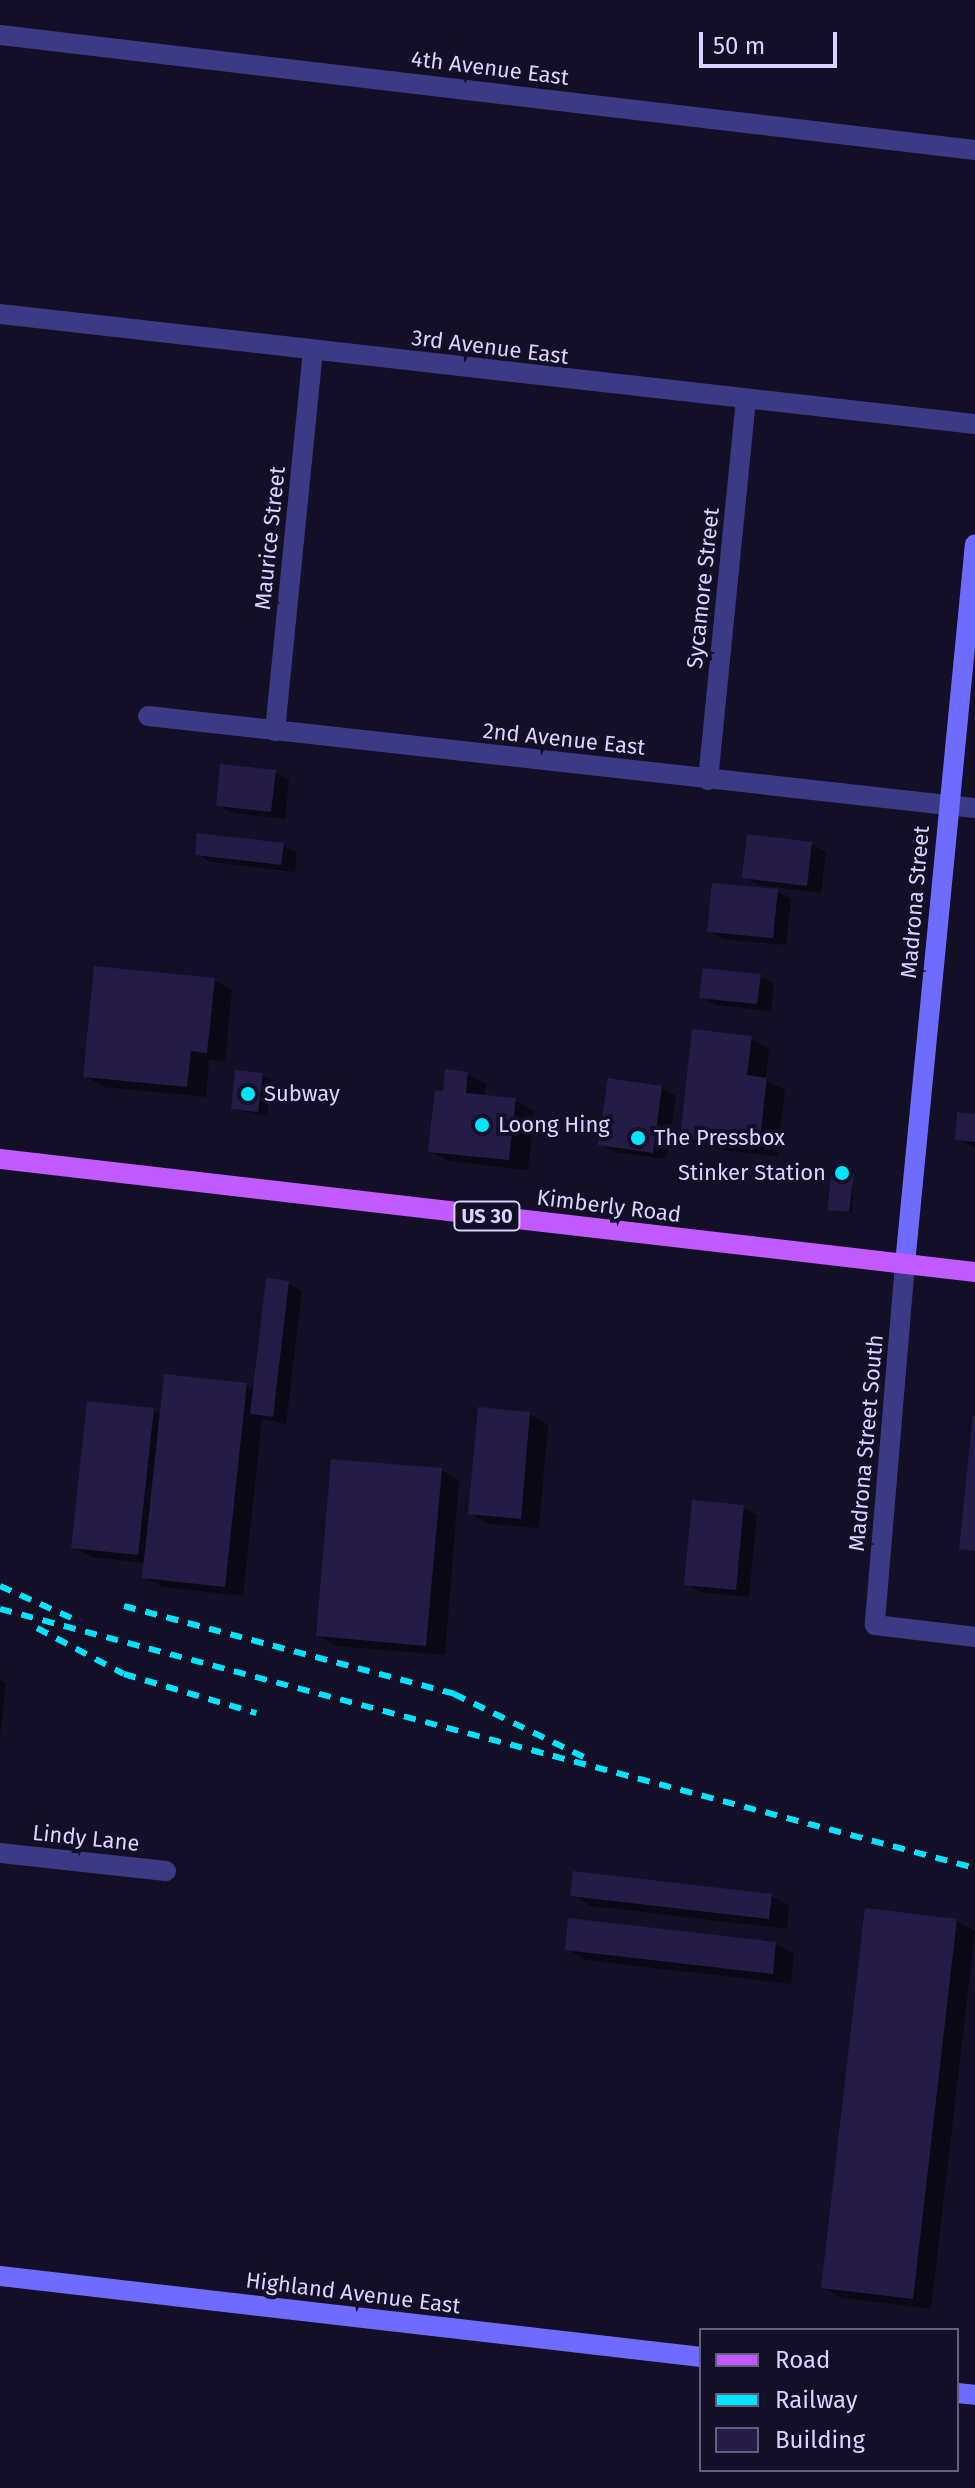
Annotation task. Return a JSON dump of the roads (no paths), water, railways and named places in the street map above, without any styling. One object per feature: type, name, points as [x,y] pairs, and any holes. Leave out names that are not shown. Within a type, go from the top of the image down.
[{"type":"main road","name":"Kimberly Road","points":[[0,1159],[975,1272]]},
{"type":"street","name":"4th Avenue East","points":[[0,35],[975,150]]},
{"type":"street","name":"3rd Avenue East","points":[[0,314],[746,401],[975,424]]},
{"type":"street","name":"Maurice Street","points":[[275,731],[313,350]]},
{"type":"street","name":"Sycamore Street","points":[[708,780],[746,401]]},
{"type":"street","name":"Madrona Street","points":[[905,1264],[975,544]]},
{"type":"street","name":"2nd Avenue East","points":[[148,716],[975,808]]},
{"type":"street","name":"Madrona Street South","points":[[905,1264],[875,1625],[975,1637]]},
{"type":"street","name":"Lindy Lane","points":[[0,1853],[166,1871]]},
{"type":"street","name":"Highland Avenue East","points":[[0,2276],[699,2357]]},
{"type":"railway","points":[[0,1586],[80,1622]]},
{"type":"railway","points":[[124,1606],[454,1694],[586,1758]]},
{"type":"railway","points":[[0,1609],[975,1868]]},
{"type":"railway","points":[[37,1628],[124,1674],[256,1713]]},
{"type":"place","name":"Subway","points":[[248,1094]]},
{"type":"place","name":"Loong Hing","points":[[482,1125]]},
{"type":"place","name":"The Pressbox","points":[[638,1138]]},
{"type":"place","name":"Stinker Station","points":[[842,1173]]}]
